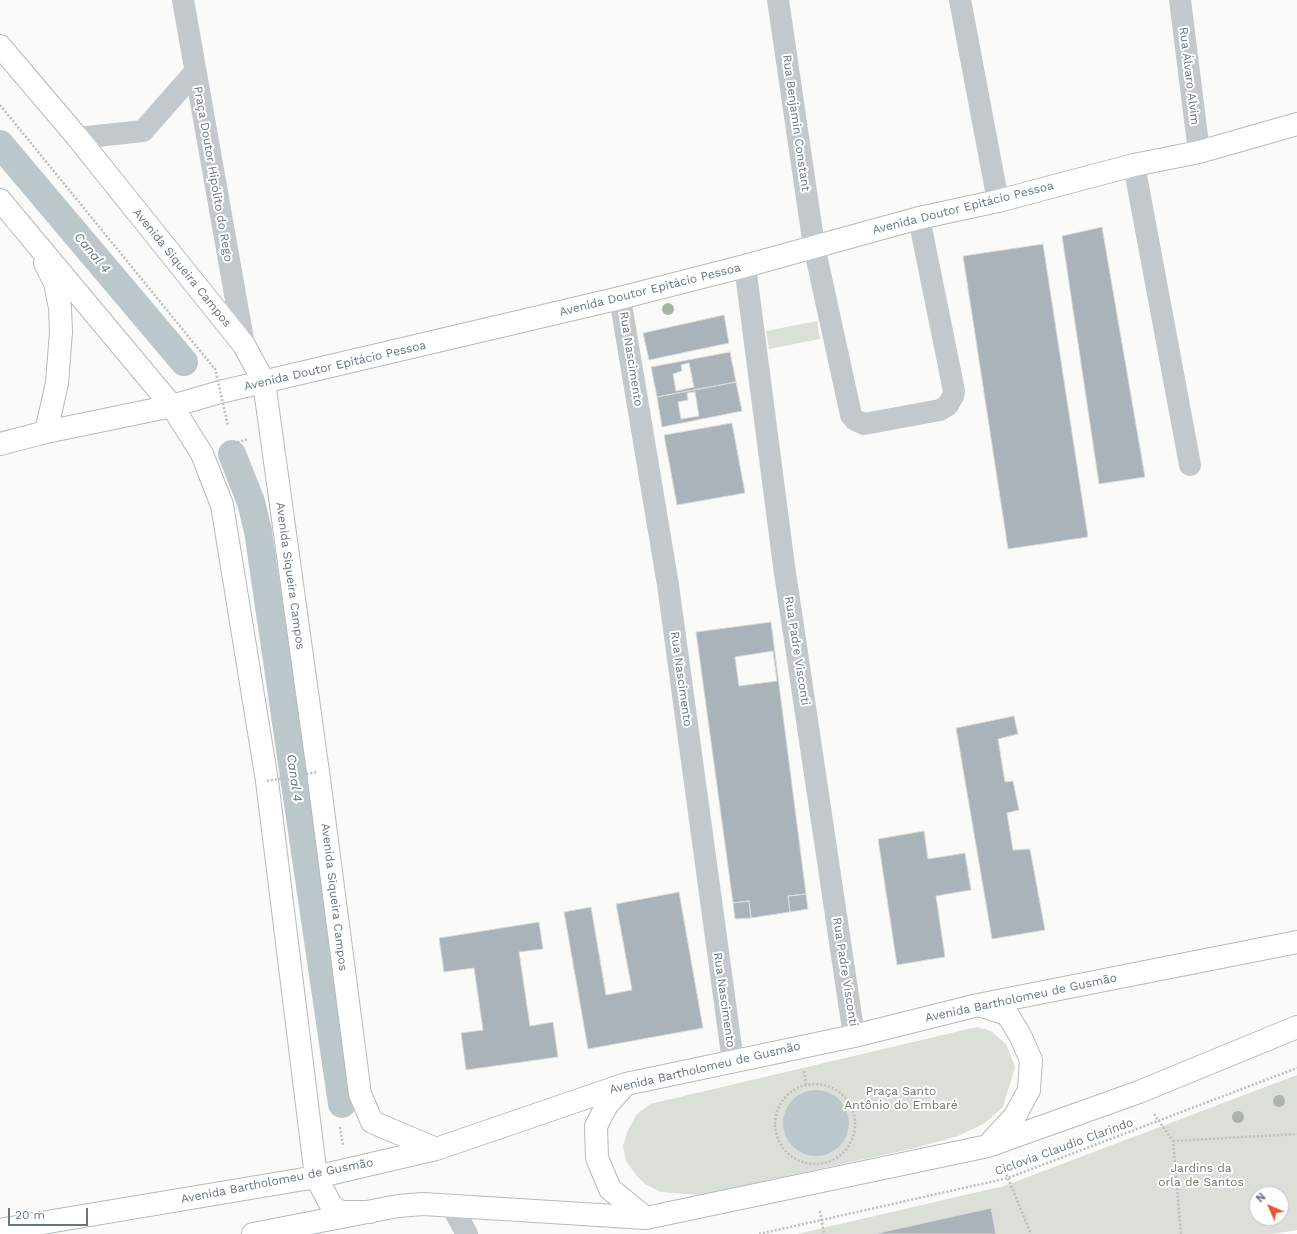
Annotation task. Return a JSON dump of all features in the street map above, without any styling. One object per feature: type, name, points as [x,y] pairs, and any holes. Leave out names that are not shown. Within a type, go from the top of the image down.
[{"type":"main road","name":"Avenida Siqueira Campos","points":[[0,46],[78,138],[244,345],[264,382],[318,772],[360,1094],[372,1122],[436,1149]]},
{"type":"main road","name":"Avenida Doutor Epitácio Pessoa","points":[[0,444],[46,432],[172,406],[220,392],[620,298],[745,266],[919,218],[998,201],[1134,165],[1198,152],[1297,124]]},
{"type":"main road","points":[[0,200],[172,406],[202,454],[222,504],[267,781],[316,1177],[331,1205],[340,1212],[370,1212]]},
{"type":"main road","points":[[33,238],[55,283],[60,308],[60,355],[57,383],[46,432]]},
{"type":"main road","name":"Avenida Bartholomeu de Gusmão","points":[[0,1230],[316,1177],[436,1149],[626,1084],[854,1036],[978,1005],[1297,942]]},
{"type":"main road","points":[[978,1005],[1007,1014],[1020,1035],[1031,1060],[1029,1090],[1015,1116],[988,1146]]},
{"type":"main road","points":[[253,1234],[414,1204],[451,1205],[646,1218],[988,1146],[1139,1092],[1297,1027]]},
{"type":"main road","points":[[626,1084],[607,1104],[596,1126],[597,1158],[610,1189],[646,1218]]},
{"type":"street","points":[[183,0],[194,73]]},
{"type":"street","name":"Rua Benjamin Constant","points":[[778,0],[814,246],[851,414],[859,422],[870,424],[940,410],[948,404],[954,391],[919,218]]},
{"type":"street","points":[[960,0],[998,201]]},
{"type":"street","name":"Rua Álvaro Alvim","points":[[1180,0],[1198,152]]},
{"type":"street","name":"Praça Doutor Hipólito do Rego","points":[[78,138],[143,131],[194,73]]},
{"type":"street","name":"Praça Doutor Hipólito do Rego","points":[[194,73],[244,345]]},
{"type":"street","points":[[1134,165],[1190,465]]},
{"type":"street","name":"Rua Padre Visconti","points":[[745,266],[784,566],[854,1036]]},
{"type":"street","name":"Rua Nascimento","points":[[620,298],[668,585],[733,1062]]},
{"type":"street","points":[[451,1205],[467,1234]]},
{"type":"path","points":[[0,105],[215,368],[228,426],[233,424]]},
{"type":"path","points":[[221,448],[239,442]]},
{"type":"path","points":[[267,781],[318,772]]},
{"type":"path","name":"Ciclovia Claudio Clarindo","points":[[759,1234],[1008,1178],[1159,1122],[1297,1068]]},
{"type":"path","points":[[819,1083],[832,1086],[843,1093],[851,1103],[855,1115],[856,1128],[852,1141],[845,1151],[834,1159],[815,1164],[795,1160],[787,1153],[780,1142],[776,1131],[775,1119],[779,1107],[785,1097],[794,1089],[806,1084],[819,1083]]},
{"type":"path","points":[[1154,1114],[1173,1141],[1181,1234]]},
{"type":"path","points":[[1173,1141],[1297,1134]]},
{"type":"path","points":[[1006,1171],[1031,1234]]},
{"type":"path","points":[[820,1211],[824,1234]]},
{"type":"green space","points":[[817,321],[820,339],[769,349],[766,331]]},
{"type":"green space","name":"Praça Santo Antônio do Embaré","points":[[977,1027],[991,1031],[1006,1044],[1015,1067],[1003,1107],[985,1123],[958,1136],[915,1148],[701,1195],[661,1192],[645,1184],[636,1175],[626,1161],[623,1146],[628,1130],[637,1114],[650,1104]]},
{"type":"green space","name":"Jardins da orla de Santos","points":[[1297,1075],[1297,1230],[1273,1234],[797,1234],[1004,1186]]},
{"type":"shaded area","points":[[816,1090],[829,1092],[839,1100],[847,1110],[849,1123],[847,1136],[839,1146],[829,1154],[816,1156],[803,1154],[793,1146],[785,1136],[783,1123],[785,1110],[793,1100],[803,1092]]},
{"type":"building","points":[[1102,227],[1145,477],[1099,484],[1062,236]]},
{"type":"building","points":[[1043,244],[1088,537],[1008,549],[963,256]]},
{"type":"building","points":[[724,315],[729,343],[649,360],[643,333]]},
{"type":"building","points":[[730,352],[736,382],[657,397],[651,367]],"holes":[[[689,363],[694,387],[676,391],[673,374],[682,371],[681,365]]]},
{"type":"building","points":[[736,382],[742,411],[662,427],[657,397]],"holes":[[[695,392],[699,416],[681,419],[678,402],[688,400],[687,393]]]},
{"type":"building","points":[[732,423],[745,493],[677,505],[664,435]]},
{"type":"building","points":[[771,622],[806,894],[788,896],[790,912],[751,918],[749,901],[733,903],[696,632]],"holes":[[[773,651],[777,681],[739,686],[735,657]]]},
{"type":"building","points":[[1014,716],[1018,734],[998,739],[1005,782],[1013,781],[1019,810],[1007,813],[1013,850],[1030,849],[1045,930],[992,939],[956,728]]},
{"type":"building","points":[[924,831],[928,859],[965,853],[971,890],[936,896],[945,957],[897,965],[878,839]]},
{"type":"building","points":[[679,892],[703,1028],[588,1049],[564,912],[591,907],[606,995],[632,990],[616,904]]},
{"type":"building","points":[[806,894],[808,909],[790,912],[788,896]]},
{"type":"building","points":[[749,901],[751,918],[735,919],[733,903]]},
{"type":"building","points":[[539,922],[543,949],[519,952],[530,1026],[553,1022],[558,1057],[466,1070],[461,1033],[483,1030],[474,968],[444,972],[439,938]]},
{"type":"building","points":[[991,1208],[996,1234],[874,1234]]},
{"type":"waterway","name":"Canal 4","points":[[0,144],[184,362]]},
{"type":"waterway","name":"Canal 4","points":[[232,454],[251,502],[258,531],[342,1104]]}]
